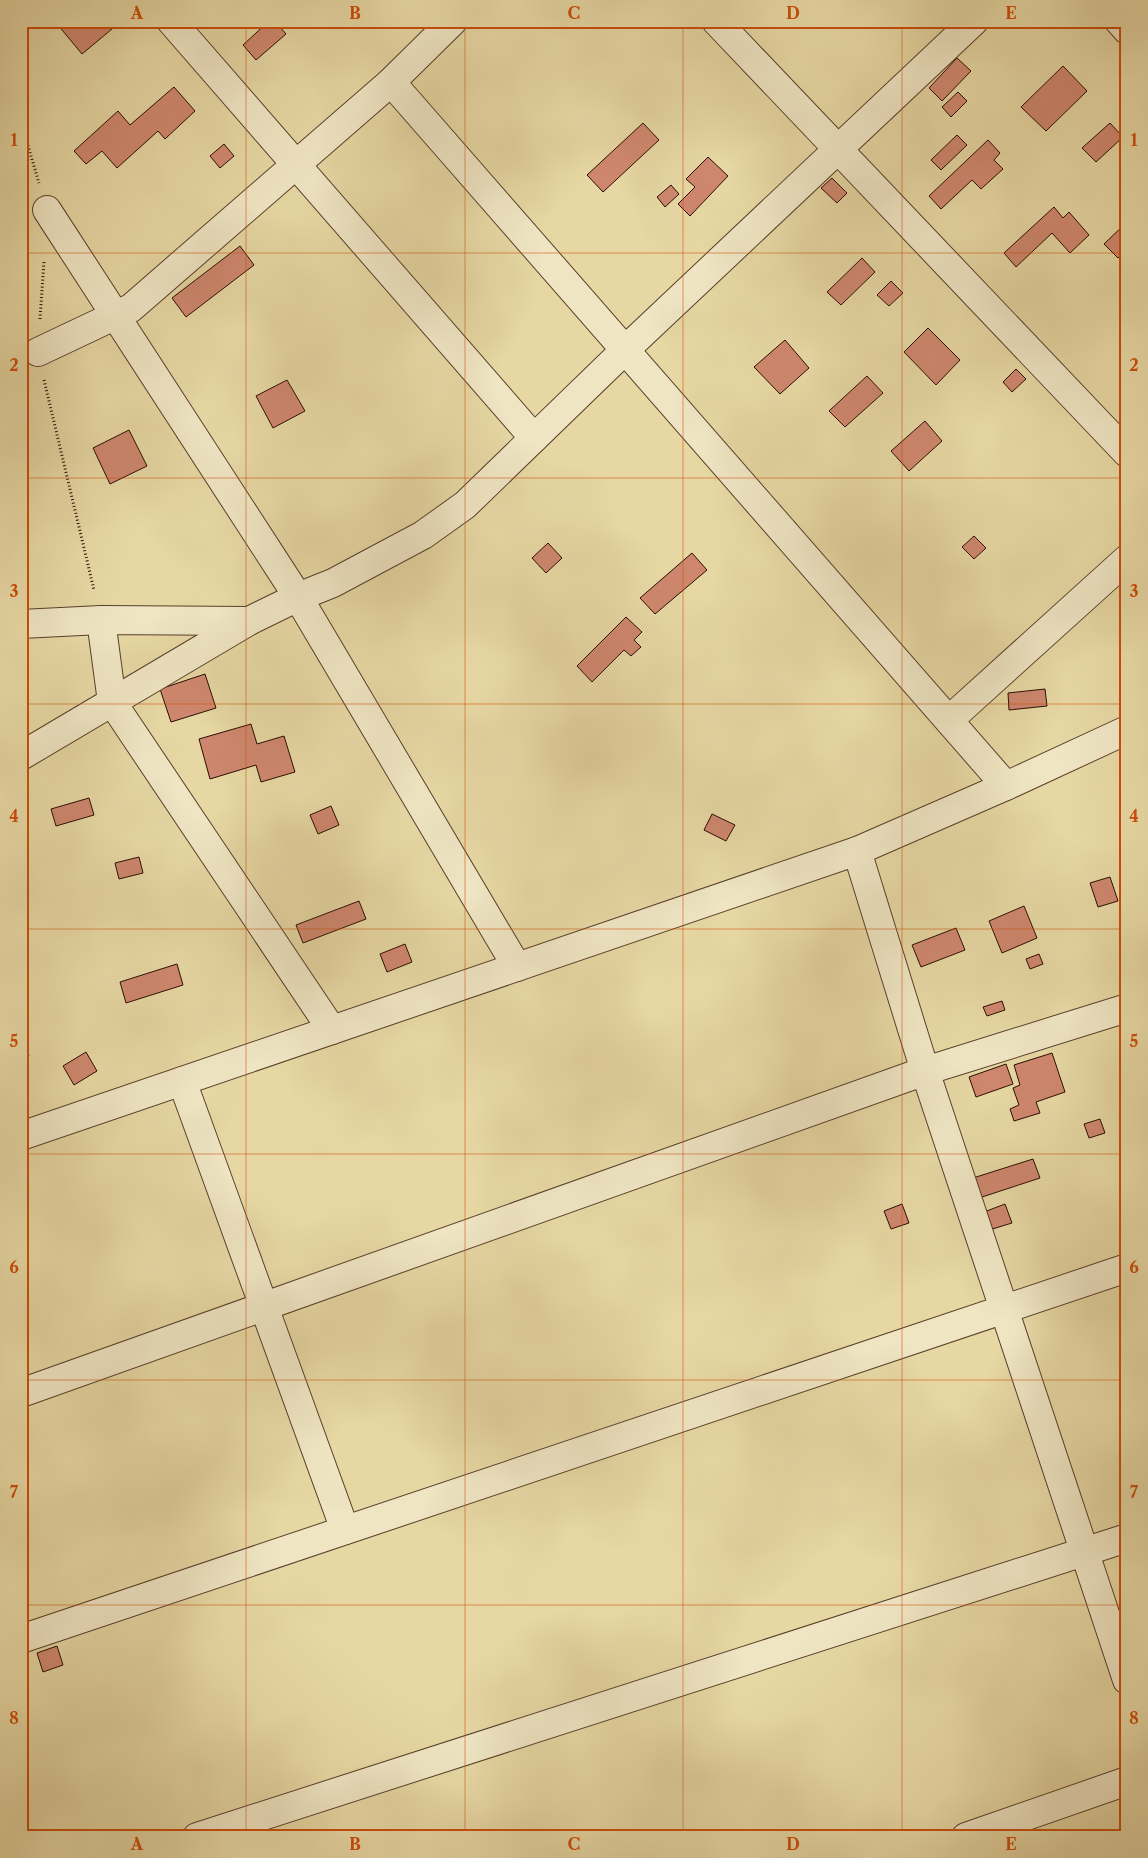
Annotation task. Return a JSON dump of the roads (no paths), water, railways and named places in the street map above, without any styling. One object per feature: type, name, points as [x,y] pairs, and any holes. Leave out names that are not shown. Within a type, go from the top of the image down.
[{"type":"street","points":[[171,21],[534,438]]},
{"type":"street","points":[[38,352],[131,308],[391,82],[454,21]]},
{"type":"street","points":[[716,21],[1127,453]]},
{"type":"street","points":[[21,756],[249,621],[298,597],[333,583],[423,535],[465,505],[625,350],[974,21]]},
{"type":"street","points":[[1119,21],[1127,30]]},
{"type":"street","points":[[391,82],[1006,786]]},
{"type":"street","points":[[47,210],[298,597],[517,967]]},
{"type":"street","points":[[949,720],[1127,559]]},
{"type":"street","points":[[21,624],[102,620],[249,621]]},
{"type":"street","points":[[102,620],[112,702],[332,1030]]},
{"type":"street","points":[[21,1136],[857,851],[1006,786],[1127,730]]},
{"type":"street","points":[[857,851],[925,1070],[1127,1680]]},
{"type":"street","points":[[21,1393],[925,1070],[1127,1008]]},
{"type":"street","points":[[182,1081],[345,1530]]},
{"type":"street","points":[[21,1639],[1127,1268]]},
{"type":"street","points":[[197,1837],[1127,1538]]},
{"type":"street","points":[[966,1837],[1127,1781]]}]
